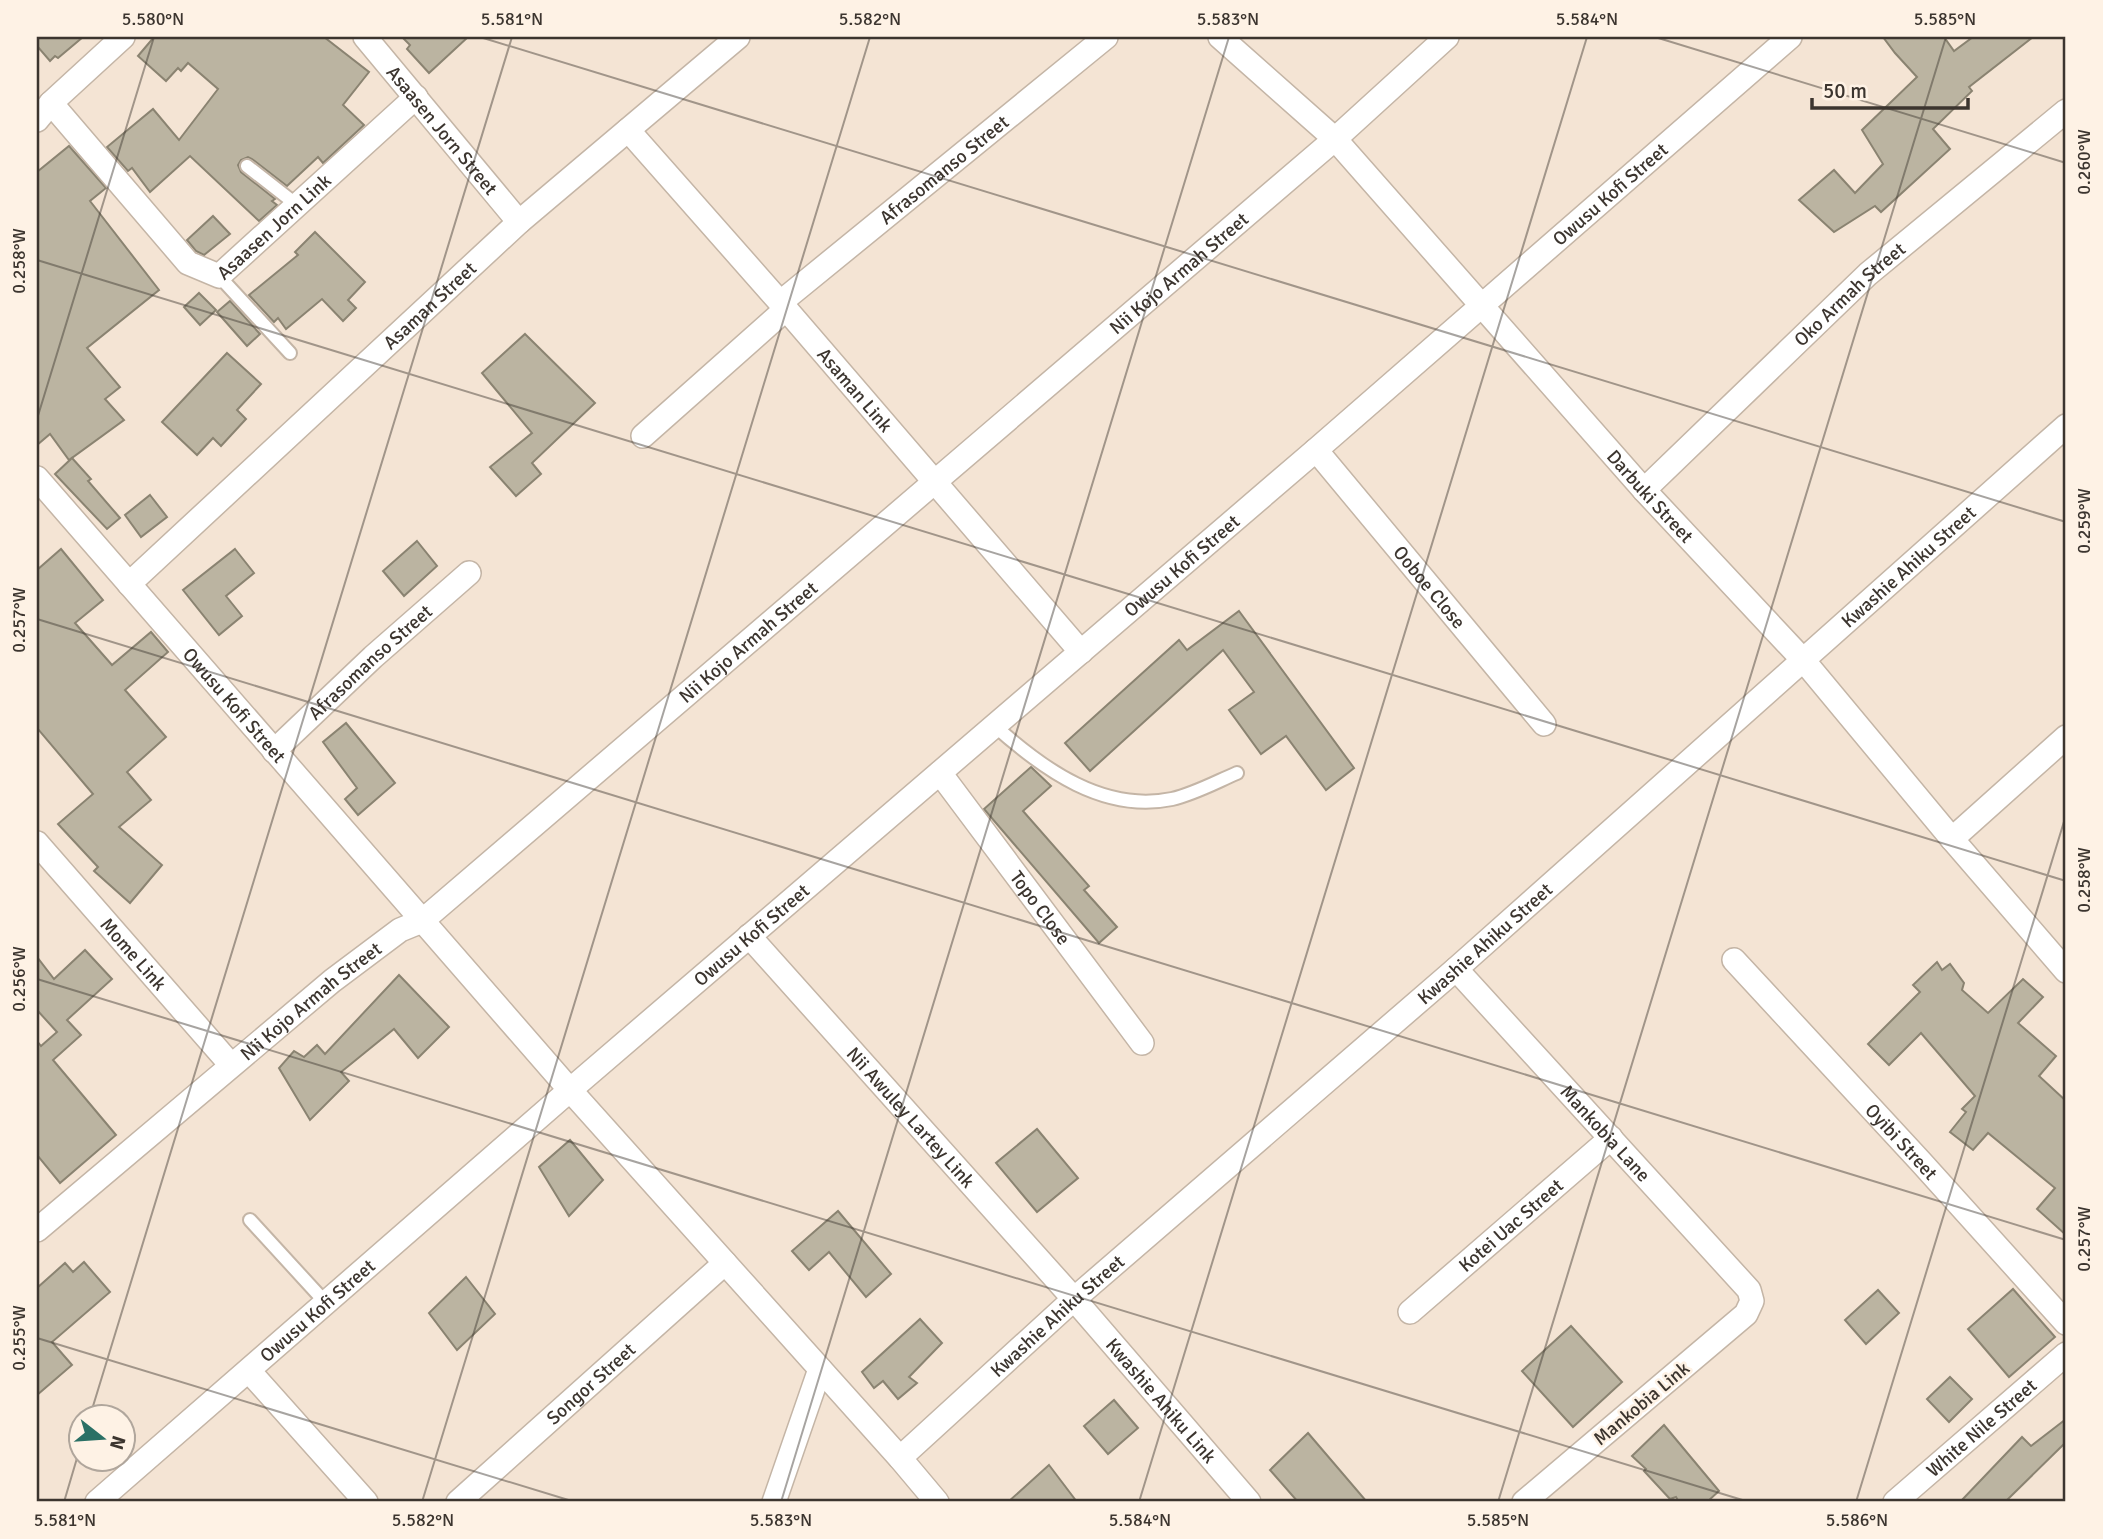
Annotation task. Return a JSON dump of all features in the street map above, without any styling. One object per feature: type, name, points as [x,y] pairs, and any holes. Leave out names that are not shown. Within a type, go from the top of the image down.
[{"type":"street","points":[[44,112],[123,37]]},
{"type":"street","name":"Asaasen Jorn Street","points":[[365,37],[519,222]]},
{"type":"street","name":"Asaman Street","points":[[129,584],[519,222],[738,37]]},
{"type":"street","name":"Afrasomanso Street","points":[[643,436],[783,305],[1106,37]]},
{"type":"street","name":"Darbuki Street","points":[[1220,37],[1335,139],[1644,490],[1804,661],[2066,971]]},
{"type":"street","name":"Nii Kojo Armah Street","points":[[41,1217],[332,981],[400,930],[422,921],[1335,139],[1447,37]]},
{"type":"street","name":"Owusu Kofi Street","points":[[97,1502],[570,1090],[1316,450],[1480,304],[1790,37]]},
{"type":"street","name":"Asaasen Jorn Link","points":[[44,112],[188,263],[219,276],[416,97]]},
{"type":"street","name":"Oko Armah Street","points":[[1644,490],[1868,274],[2066,111]]},
{"type":"street","name":"Asaman Link","points":[[628,130],[783,305],[1080,652]]},
{"type":"street","name":"Kwashie Ahiku Street","points":[[900,1458],[1074,1298],[1456,969],[2066,426]]},
{"type":"street","name":"Ooboe Close","points":[[1316,450],[1544,724]]},
{"type":"street","name":"Owusu Kofi Street","points":[[37,478],[570,1090],[937,1502]]},
{"type":"street","name":"Afrasomanso Street","points":[[274,751],[373,657],[469,573]]},
{"type":"street","points":[[1952,839],[2066,737]]},
{"type":"street","name":"Topo Close","points":[[940,773],[1142,1043]]},
{"type":"street","name":"Mome Link","points":[[37,843],[231,1065]]},
{"type":"street","name":"Nii Awuley Lartey Link","points":[[749,936],[1074,1298]]},
{"type":"street","name":"Oyibi Street","points":[[1734,960],[1920,1160],[2066,1323]]},
{"type":"street","name":"Mankobia Lane","points":[[1456,969],[1749,1290],[1752,1301]]},
{"type":"street","name":"Kotei Uac Street","points":[[1410,1312],[1611,1138]]},
{"type":"street","name":"Songor Street","points":[[458,1502],[725,1264]]},
{"type":"street","name":"Kwashie Ahiku Link","points":[[1074,1298],[1249,1502]]},
{"type":"street","name":"Mankobia Link","points":[[1524,1502],[1746,1314],[1752,1301]]},
{"type":"street","name":"White Nile Street","points":[[1895,1502],[2066,1353]]},
{"type":"street","points":[[774,1502],[820,1369]]},
{"type":"street","points":[[249,1371],[366,1502]]},
{"type":"lane","points":[[247,166],[297,205]]},
{"type":"lane","points":[[219,276],[290,353]]},
{"type":"lane","points":[[995,726],[1022,750],[1081,788],[1125,802],[1147,803],[1175,799],[1237,773]]},
{"type":"lane","points":[[250,1220],[326,1303]]},
{"type":"building","points":[[37,37],[83,37],[58,58],[55,56],[50,61],[37,46]]},
{"type":"building","points":[[154,37],[324,37],[369,72],[343,105],[364,125],[323,163],[318,157],[287,186],[252,159],[248,157],[241,160],[238,165],[241,172],[275,199],[272,201],[277,205],[259,221],[190,156],[150,192],[132,168],[128,171],[107,147],[153,109],[179,140],[218,89],[188,63],[181,71],[178,68],[166,81],[138,56]]},
{"type":"building","points":[[402,37],[468,37],[429,73],[407,49],[410,45]]},
{"type":"building","points":[[1883,37],[1944,37],[1954,51],[1973,37],[2033,37],[1969,87],[1972,91],[1933,129],[1950,149],[1881,212],[1875,206],[1834,232],[1799,200],[1834,170],[1855,193],[1883,164],[1862,130],[1917,77]]},
{"type":"building","points":[[69,146],[106,188],[90,201],[159,290],[87,348],[120,387],[105,399],[124,420],[69,460],[50,434],[37,445],[37,172]]},
{"type":"building","points":[[213,216],[230,234],[204,255],[196,251],[187,240]]},
{"type":"building","points":[[315,232],[365,282],[348,300],[356,308],[343,321],[322,299],[286,329],[278,318],[274,322],[249,295],[298,255],[295,252]]},
{"type":"building","points":[[199,293],[216,310],[200,325],[184,307]]},
{"type":"building","points":[[230,301],[260,334],[247,346],[217,312]]},
{"type":"building","points":[[525,334],[595,403],[532,463],[541,474],[516,496],[490,467],[532,433],[482,373]]},
{"type":"building","points":[[227,353],[261,384],[237,410],[246,419],[221,446],[213,438],[197,455],[162,422]]},
{"type":"building","points":[[72,458],[120,518],[107,529],[55,474]]},
{"type":"building","points":[[150,495],[167,517],[141,537],[125,515]]},
{"type":"building","points":[[417,541],[437,566],[404,596],[383,571]]},
{"type":"building","points":[[61,549],[103,600],[75,623],[112,665],[151,632],[168,652],[125,690],[166,737],[127,772],[151,800],[119,827],[162,865],[130,903],[94,871],[98,867],[58,824],[93,794],[37,728],[37,570]]},
{"type":"building","points":[[235,549],[254,573],[226,596],[242,616],[219,635],[183,590]]},
{"type":"building","points":[[1239,611],[1354,768],[1326,790],[1286,736],[1261,754],[1229,710],[1254,692],[1223,650],[1090,771],[1065,743],[1179,640],[1187,650]]},
{"type":"building","points":[[346,723],[395,783],[358,815],[345,799],[357,788],[323,742]]},
{"type":"building","points":[[1031,767],[1051,786],[1023,811],[1089,886],[1084,890],[1117,927],[1099,943],[984,809]]},
{"type":"building","points":[[85,950],[112,979],[67,1020],[81,1035],[53,1060],[116,1135],[60,1183],[37,1155],[37,1041],[41,1046],[57,1032],[37,1010],[37,957],[54,979]]},
{"type":"building","points":[[1937,962],[1942,970],[1950,964],[1964,983],[1962,990],[1988,1013],[2023,979],[2043,997],[2018,1023],[2056,1056],[2039,1076],[2066,1101],[2066,1235],[2037,1209],[2055,1188],[1988,1133],[1973,1150],[1950,1132],[1966,1112],[1962,1109],[1975,1096],[1921,1033],[1889,1065],[1868,1044],[1920,992],[1913,985]]},
{"type":"building","points":[[399,975],[449,1027],[418,1058],[394,1029],[341,1072],[349,1081],[310,1120],[279,1068],[294,1051],[304,1057],[317,1045],[325,1054]]},
{"type":"building","points":[[1037,1129],[1078,1178],[1037,1212],[996,1163]]},
{"type":"building","points":[[570,1140],[603,1180],[569,1216],[539,1167]]},
{"type":"building","points":[[838,1211],[891,1274],[866,1297],[829,1252],[809,1270],[792,1251]]},
{"type":"building","points":[[84,1262],[110,1292],[52,1342],[72,1365],[37,1395],[37,1288],[65,1263],[73,1272]]},
{"type":"building","points":[[466,1277],[495,1314],[457,1350],[429,1313]]},
{"type":"building","points":[[2013,1289],[2055,1337],[2009,1377],[1968,1329]]},
{"type":"building","points":[[1878,1290],[1899,1313],[1866,1344],[1845,1320]]},
{"type":"building","points":[[920,1319],[942,1343],[909,1377],[917,1383],[898,1399],[883,1381],[874,1388],[862,1372]]},
{"type":"building","points":[[1571,1326],[1622,1382],[1573,1427],[1522,1371]]},
{"type":"building","points":[[1950,1377],[1972,1399],[1949,1422],[1927,1399]]},
{"type":"building","points":[[1114,1400],[1138,1428],[1108,1454],[1084,1426]]},
{"type":"building","points":[[2066,1419],[2066,1442],[2005,1502],[1960,1502],[2022,1437],[2031,1446]]},
{"type":"building","points":[[1664,1425],[1719,1491],[1707,1502],[1679,1502],[1676,1497],[1670,1499],[1632,1456]]},
{"type":"building","points":[[1308,1433],[1367,1502],[1298,1502],[1270,1470]]},
{"type":"building","points":[[1049,1465],[1077,1502],[1008,1502]]}]
